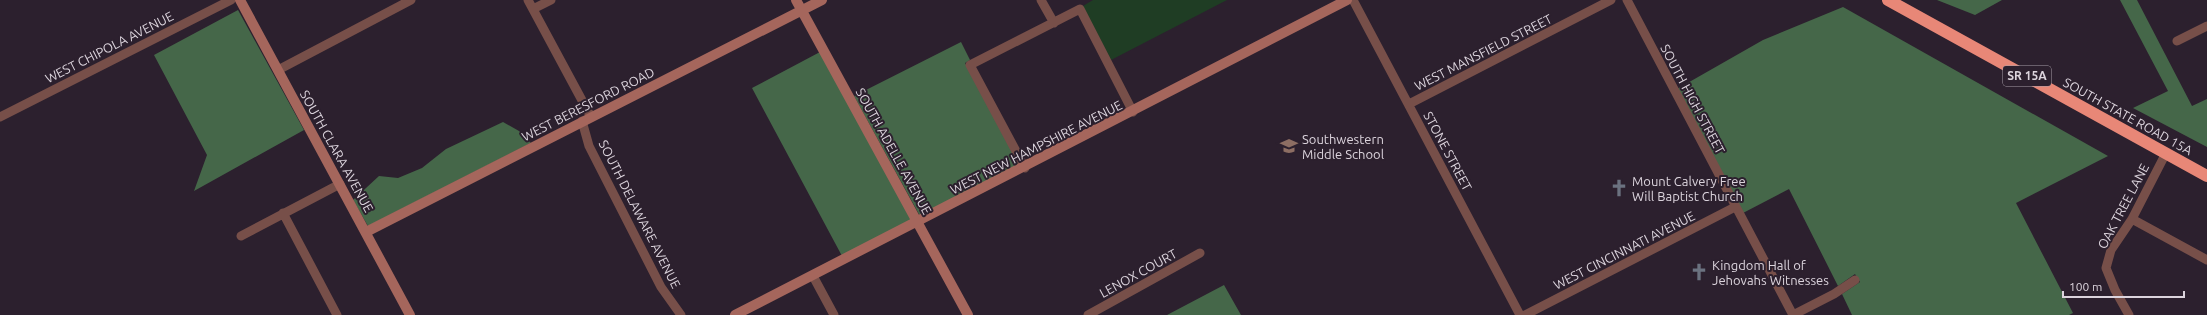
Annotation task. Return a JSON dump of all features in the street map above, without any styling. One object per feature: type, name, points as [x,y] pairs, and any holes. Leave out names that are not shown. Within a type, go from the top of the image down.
[{"type":"highway","name":"SOUTH STATE ROAD 15A","points":[[1888,0],[2207,176]]},
{"type":"street","name":"WEST CHIPOLA AVENUE","points":[[0,117],[231,0]]},
{"type":"street","name":"SOUTH CLARA AVENUE","points":[[240,0],[410,315]]},
{"type":"street","points":[[278,70],[411,0]]},
{"type":"street","name":"SOUTH DELAWARE AVENUE","points":[[528,0],[587,119],[589,146],[661,287],[681,315]]},
{"type":"street","points":[[533,9],[551,0]]},
{"type":"street","name":"SOUTH ADELLE AVENUE","points":[[796,0],[919,222],[968,315]]},
{"type":"street","name":"WEST BERESFORD ROAD","points":[[366,232],[822,0]]},
{"type":"street","points":[[1041,0],[1054,23]]},
{"type":"street","name":"WEST NEW HAMPSHIRE AVENUE","points":[[735,315],[1025,168],[1347,0]]},
{"type":"street","name":"STONE STREET","points":[[1353,0],[1520,315]]},
{"type":"street","name":"WEST MANSFIELD STREET","points":[[1409,104],[1611,0]]},
{"type":"street","name":"SOUTH HIGH STREET","points":[[1627,0],[1793,315]]},
{"type":"street","points":[[1025,168],[970,65],[1080,9],[1133,112]]},
{"type":"street","points":[[2177,41],[2207,26]]},
{"type":"street","name":"OAK TREE LANE","points":[[2129,315],[2115,290],[2106,268],[2111,250],[2132,219],[2166,153]]},
{"type":"street","points":[[240,236],[340,184]]},
{"type":"street","name":"WEST CINCINNATI AVENUE","points":[[1525,315],[1735,207]]},
{"type":"street","points":[[284,213],[337,315]]},
{"type":"street","points":[[2132,219],[2207,260]]},
{"type":"street","name":"LENOX COURT","points":[[1088,315],[1200,253]]},
{"type":"street","points":[[813,276],[834,315]]},
{"type":"street","points":[[1793,315],[1834,294],[1855,280]]},
{"type":"green space","points":[[1093,0],[1227,0],[1111,60],[1083,6]]},
{"type":"green space","points":[[1937,0],[2002,0],[1975,15]]},
{"type":"green space","points":[[2120,0],[2137,0],[2192,106],[2207,99],[2207,147],[2133,108],[2168,91]]},
{"type":"green space","points":[[1843,7],[2108,156],[2016,203],[2073,313],[2069,315],[1852,315],[1842,294],[1860,282],[1855,274],[1838,286],[1789,189],[1743,213],[1677,89],[1763,40]]},
{"type":"green space","points":[[238,10],[304,130],[194,191],[207,155],[154,55]]},
{"type":"green space","points":[[961,42],[970,60],[965,63],[1019,165],[920,216],[854,96]]},
{"type":"green space","points":[[820,52],[913,220],[842,256],[752,88]]},
{"type":"green space","points":[[503,122],[519,131],[531,143],[368,226],[353,200],[379,176],[398,178],[422,168],[446,149]]},
{"type":"green space","points":[[1224,285],[1241,315],[1167,315]]},
{"type":"place","name":"Southwestern Middle School","points":[[1289,146]]},
{"type":"place","name":"Mount Calvery Free Will Baptist Church","points":[[1619,188]]},
{"type":"place","name":"Kingdom Hall of Jehovahs Witnesses","points":[[1699,272]]}]
